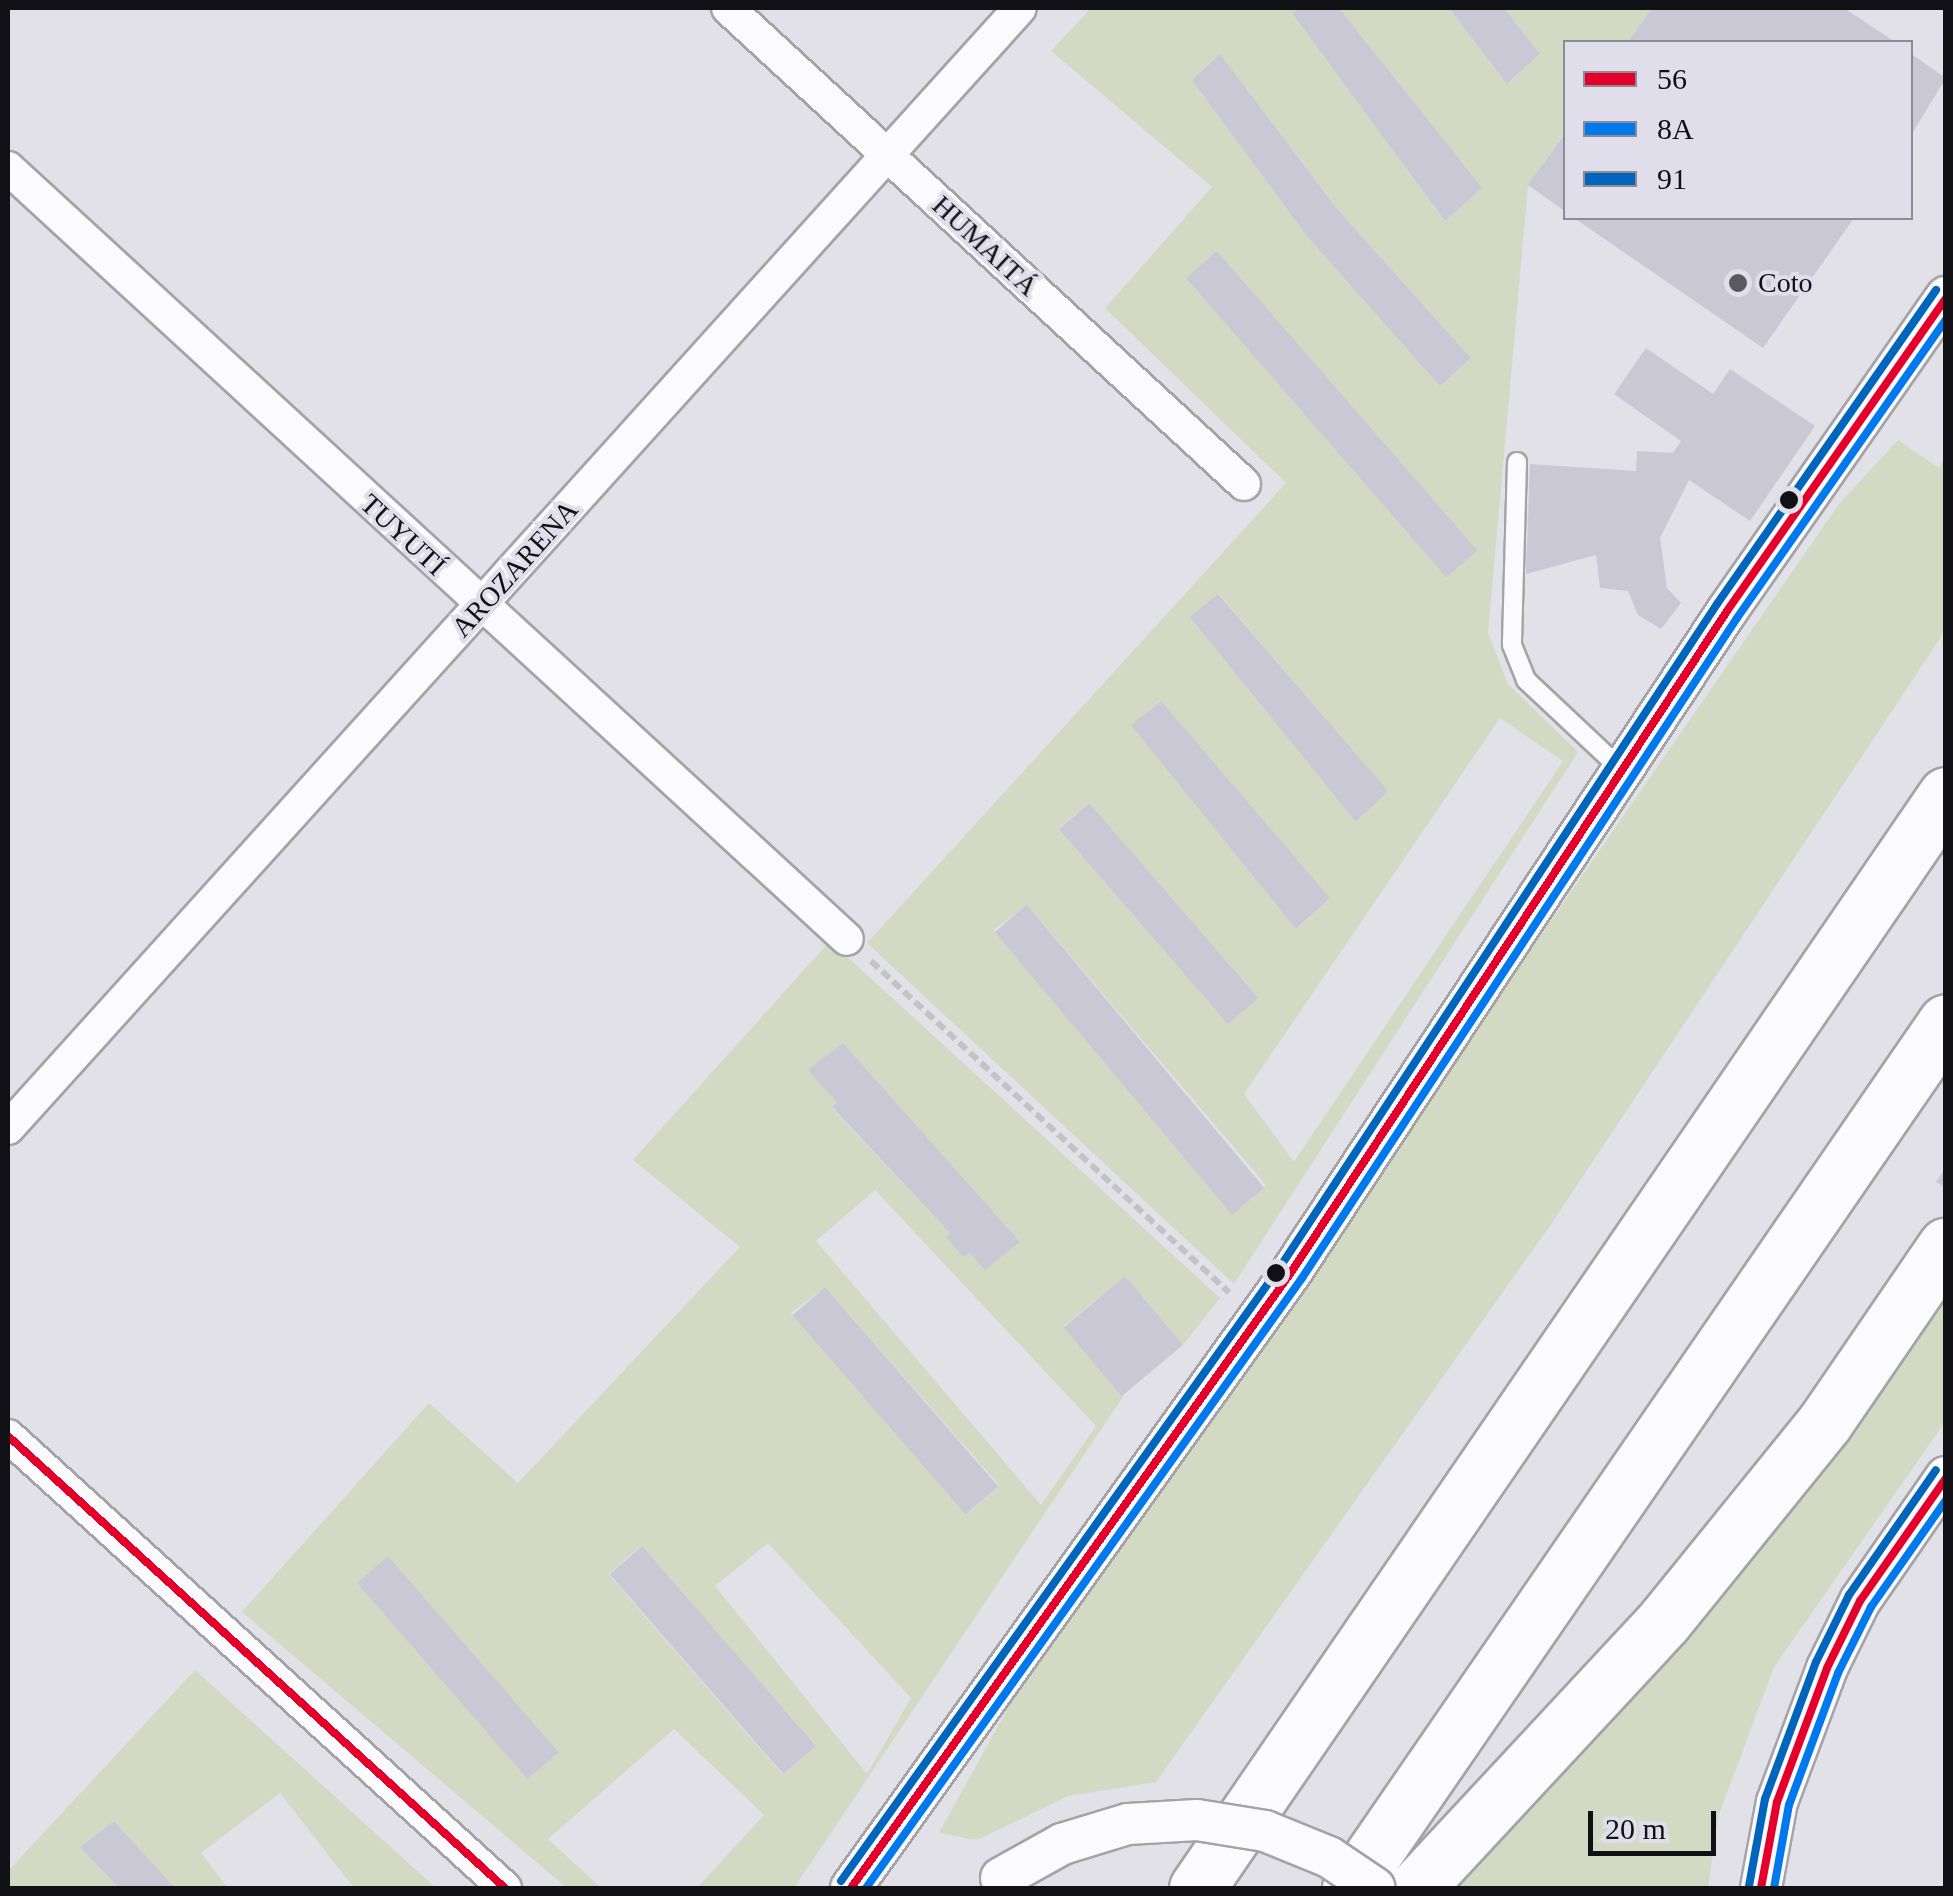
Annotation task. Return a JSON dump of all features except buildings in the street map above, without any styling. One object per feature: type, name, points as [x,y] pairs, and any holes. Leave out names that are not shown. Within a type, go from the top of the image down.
[{"type":"highway","points":[[1198,1888],[1946,795]]},
{"type":"highway","points":[[1350,1888],[1946,1022]]},
{"type":"highway","points":[[1416,1888],[1664,1622],[1825,1422],[1946,1245]]},
{"type":"street","name":"HUMAITÁ","points":[[728,8],[1244,484]]},
{"type":"street","name":"AROZARENA","points":[[8,1128],[1020,8]]},
{"type":"street","name":"TUYUTÍ","points":[[8,168],[481,607],[847,938]]},
{"type":"street","points":[[851,1888],[1258,1314],[1946,297]]},
{"type":"street","points":[[8,1436],[505,1888]]},
{"type":"street","points":[[1761,1888],[1776,1802],[1828,1668],[1860,1601],[1946,1476]]},
{"type":"street","points":[[995,1883],[1062,1844],[1128,1824],[1197,1820],[1265,1831],[1329,1857],[1374,1888]]},
{"type":"lane","points":[[1517,462],[1512,644],[1526,680],[1623,770]]},
{"type":"path","points":[[847,938],[1211,1279],[1258,1314]]},
{"type":"green space","points":[[1091,8],[1299,8],[1293,13],[1445,221],[1481,188],[1339,8],[1449,8],[1508,84],[1540,54],[1504,8],[1652,8],[1629,40],[1563,40],[1563,135],[1528,186],[1488,633],[1508,684],[1578,752],[1234,1284],[867,943],[1286,483],[1105,308],[1212,187],[1051,51]],"holes":[[[1220,54],[1338,210],[1471,358],[1441,385],[1193,79]],[[1218,252],[1475,552],[1187,278]],[[1219,594],[1387,791],[1357,822],[1191,617]],[[1160,701],[1329,899],[1297,929],[1132,725]],[[1500,718],[1563,761],[1294,1162],[1244,1094]],[[1088,803],[1258,997],[1228,1022],[1058,829]],[[1028,906],[1266,1185],[1235,1211],[993,930]]]},
{"type":"green space","points":[[1898,440],[1939,468],[1945,457],[1945,631],[1554,1220],[1156,1782],[1068,1796],[977,1840],[939,1833],[1013,1699],[1839,504]]},
{"type":"green space","points":[[830,941],[1220,1298],[1183,1345],[1125,1276],[1064,1326],[1124,1395],[794,1888],[697,1888],[764,1815],[674,1729],[548,1839],[601,1888],[567,1888],[242,1612],[429,1403],[518,1483],[740,1247],[633,1160]],"holes":[[[843,1043],[1019,1242],[985,1270],[832,1108],[837,1103],[809,1070]],[[875,1190],[1096,1426],[1041,1505],[816,1241]],[[825,1287],[999,1485],[969,1513],[791,1313]],[[768,1543],[911,1698],[867,1774],[715,1586]],[[641,1546],[816,1746],[783,1775],[608,1574]]]},
{"type":"green space","points":[[1945,1282],[1945,1422],[1774,1667],[1718,1817],[1708,1888],[1449,1888]]},
{"type":"green space","points":[[195,1670],[436,1888],[354,1888],[280,1793],[201,1853],[228,1888],[175,1888],[114,1821],[80,1847],[119,1888],[8,1888],[8,1871]]},
{"type":"transit line","name":"91","points":[[841,1881],[1282,1264],[1717,604],[1936,290]]},
{"type":"transit line","name":"56","points":[[851,1888],[1292,1271],[1727,611],[1946,298]]},
{"type":"transit line","name":"8A","points":[[866,1888],[1302,1278],[1737,618],[1946,320]]},
{"type":"transit line","name":"56","points":[[8,1436],[505,1888]]},
{"type":"transit line","name":"91","points":[[1749,1886],[1765,1799],[1816,1662],[1849,1595],[1936,1470]]},
{"type":"transit line","name":"56","points":[[1761,1888],[1777,1802],[1827,1668],[1860,1601],[1946,1478]]},
{"type":"transit line","name":"8A","points":[[1774,1888],[1789,1805],[1838,1673],[1871,1607],[1946,1500]]},
{"type":"place","name":"Coto","points":[[1738,283]]}]
